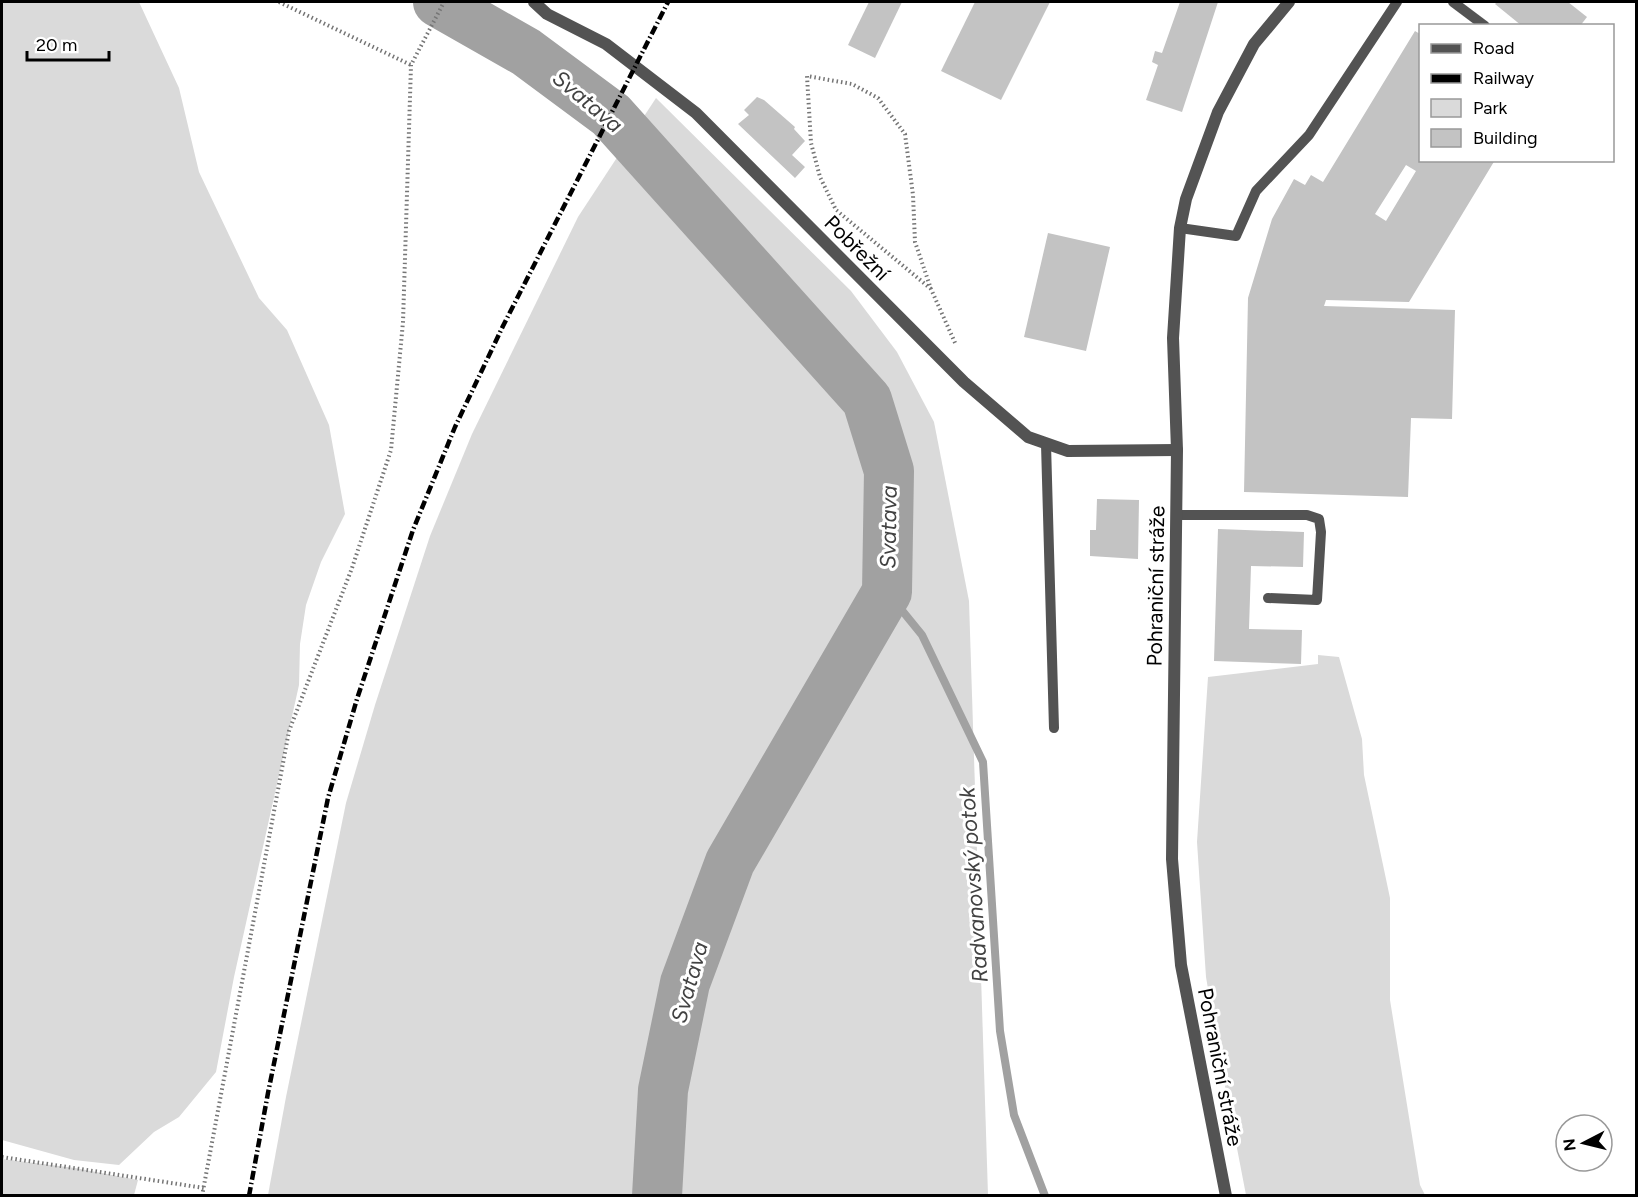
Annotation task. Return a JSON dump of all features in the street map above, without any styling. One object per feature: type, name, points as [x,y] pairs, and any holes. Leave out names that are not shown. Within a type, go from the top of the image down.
[{"type":"street","name":"Pobřežní","points":[[534,2],[547,14],[606,44],[696,113],[964,382],[1028,437],[1068,451],[1177,450]]},
{"type":"street","name":"Pohraniční stráže","points":[[1226,1195],[1181,965],[1172,859],[1177,450],[1173,338],[1180,228],[1186,199],[1218,112],[1254,44],[1289,2]]},
{"type":"lane","points":[[1180,228],[1236,236],[1256,191],[1308,135],[1397,2]]},
{"type":"lane","points":[[1453,2],[1482,24]]},
{"type":"lane","points":[[1046,444],[1054,728]]},
{"type":"lane","points":[[1176,515],[1307,515],[1319,519],[1321,532],[1317,600],[1268,598]]},
{"type":"path","points":[[279,2],[411,65]]},
{"type":"path","points":[[202,1196],[289,731],[352,568],[391,450],[404,322],[411,65],[444,2]]},
{"type":"path","points":[[931,289],[836,210],[819,177],[811,143],[807,76],[852,84],[878,98],[905,134],[913,195],[915,242],[931,289],[960,352]]},
{"type":"path","points":[[2,1156],[204,1188]]},
{"type":"green space","points":[[2,2],[139,2],[179,88],[199,172],[259,298],[287,330],[329,425],[345,514],[321,562],[306,605],[300,644],[299,685],[234,977],[216,1072],[179,1117],[154,1132],[119,1165],[74,1160],[2,1140]]},
{"type":"green space","points":[[656,98],[851,291],[897,352],[934,422],[969,601],[988,1195],[268,1195],[346,803],[430,536],[472,434],[578,217]]},
{"type":"green space","points":[[1318,655],[1339,657],[1362,739],[1364,775],[1390,898],[1390,1000],[1420,1185],[1425,1195],[1246,1195],[1206,977],[1197,842],[1208,677],[1318,664]]},
{"type":"green space","points":[[2,1159],[75,1168],[138,1180],[134,1195],[2,1195]]},
{"type":"building","points":[[869,2],[902,2],[875,58],[848,45]]},
{"type":"building","points":[[975,2],[1050,2],[1001,100],[941,71]]},
{"type":"building","points":[[1180,2],[1218,2],[1182,112],[1146,100],[1158,65],[1152,62],[1155,51],[1162,53]]},
{"type":"building","points":[[1497,2],[1568,2],[1587,17],[1582,24],[1520,24],[1495,4]]},
{"type":"building","points":[[1415,31],[1419,33],[1419,162],[1494,162],[1409,302],[1326,300],[1324,306],[1455,310],[1452,419],[1411,418],[1408,497],[1244,492],[1248,298],[1272,219],[1294,179],[1305,185],[1311,175],[1323,182]],"holes":[[[1406,165],[1416,171],[1386,221],[1375,214]]]},
{"type":"building","points":[[757,97],[764,100],[795,127],[794,129],[805,141],[792,155],[805,167],[795,178],[738,124],[749,115],[744,110]]},
{"type":"building","points":[[1048,233],[1110,247],[1086,351],[1024,337]]},
{"type":"building","points":[[1097,499],[1139,500],[1138,559],[1090,556],[1090,530],[1096,530]]},
{"type":"building","points":[[1218,529],[1304,532],[1303,567],[1251,566],[1249,629],[1302,630],[1301,664],[1214,661]]},
{"type":"waterway","name":"Svatava","points":[[438,2],[526,52],[611,115],[867,400],[889,471],[887,592],[730,862],[685,983],[663,1090],[657,1196]]},
{"type":"waterway","name":"Radvanovský potok","points":[[887,592],[922,635],[983,762],[1000,1031],[1014,1115],[1045,1196]]},
{"type":"railway","points":[[249,1196],[328,798],[357,699],[413,530],[455,427],[503,326],[668,2]]}]
